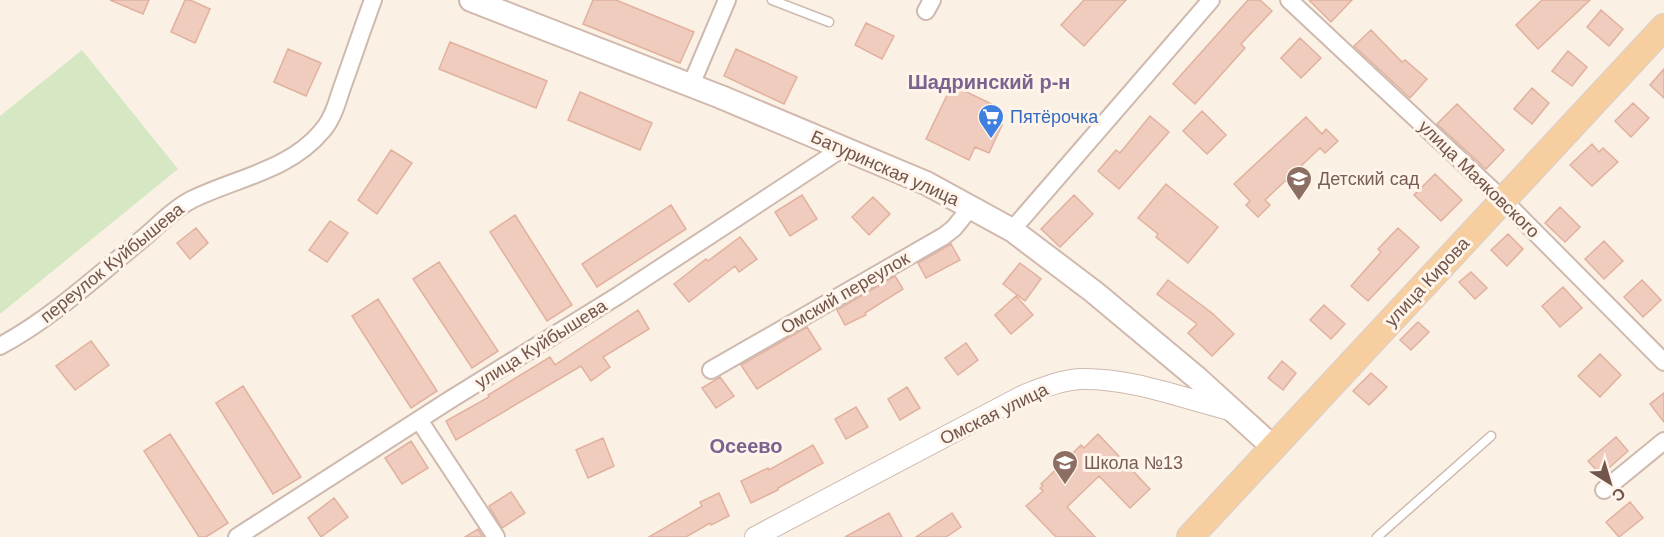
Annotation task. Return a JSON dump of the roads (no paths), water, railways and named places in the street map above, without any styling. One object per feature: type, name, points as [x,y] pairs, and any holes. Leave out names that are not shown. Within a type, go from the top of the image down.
[{"type":"main road","name":"Батуринская улица","points":[[471,0],[691,85],[926,183],[971,207],[1012,230],[1094,292],[1197,378],[1274,447]]},
{"type":"main road","name":"улица Кирова","points":[[1190,537],[1664,27]]},
{"type":"street","name":"переулок Куйбышева","points":[[0,346],[16,338],[70,299],[188,201],[214,189],[257,175],[286,161],[310,144],[324,130],[334,111],[373,0]]},
{"type":"street","points":[[691,85],[727,0]]},
{"type":"street","points":[[1012,230],[1211,0]]},
{"type":"street","name":"улица Маяковского","points":[[1289,0],[1503,200],[1664,362]]},
{"type":"street","name":"улица Куйбышева","points":[[237,537],[619,295],[843,148]]},
{"type":"street","name":"Омский переулок","points":[[711,370],[944,236],[954,228],[971,207]]},
{"type":"street","name":"Омская улица","points":[[763,534],[1024,395],[1051,384],[1080,379],[1141,386],[1234,411]]},
{"type":"street","points":[[419,420],[496,537]]},
{"type":"street","points":[[1604,490],[1664,441]]},
{"type":"lane","points":[[772,0],[829,22]]},
{"type":"lane","points":[[1377,537],[1491,436]]},
{"type":"place","name":"Пятёрочка","points":[[991,140]]},
{"type":"place","name":"Детский сад","points":[[1299,202]]},
{"type":"place","name":"Школа №13","points":[[1065,486]]},
{"type":"district","name":"Шадринский р-н","points":[[989,82]]},
{"type":"district","name":"Осеево","points":[[746,446]]}]
